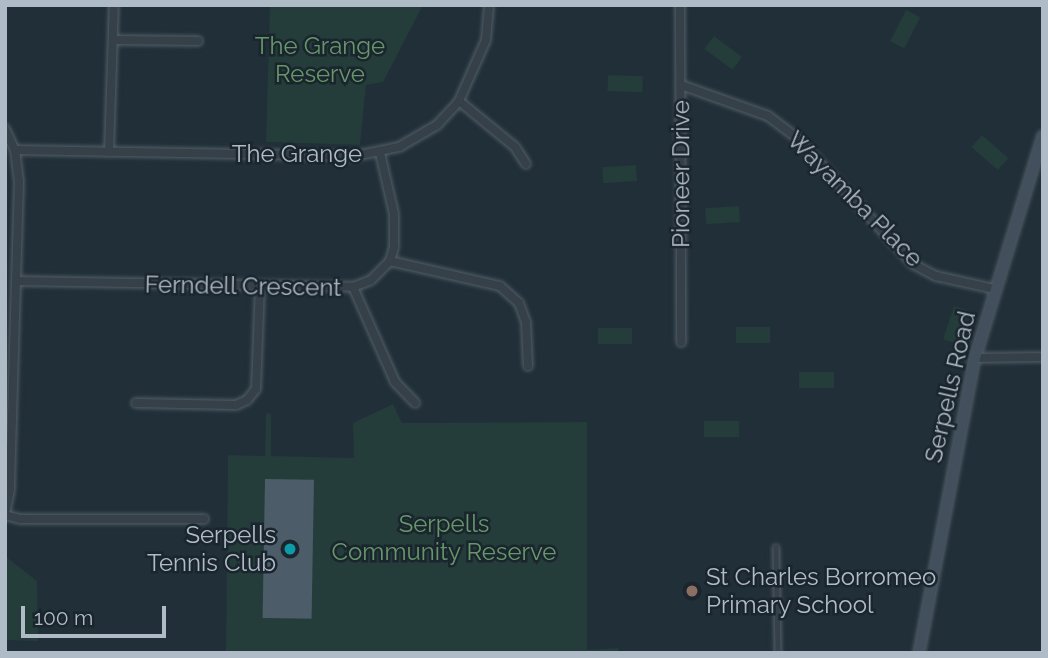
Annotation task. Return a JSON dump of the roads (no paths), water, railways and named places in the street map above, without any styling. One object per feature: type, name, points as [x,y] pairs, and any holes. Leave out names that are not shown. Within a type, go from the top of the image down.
[{"type":"street","points":[[109,152],[114,5]]},
{"type":"street","name":"The Grange","points":[[15,150],[333,157],[380,153],[418,138],[459,101],[486,40],[489,5]]},
{"type":"street","name":"Pioneer Drive","points":[[680,5],[681,342]]},
{"type":"street","points":[[114,40],[198,41]]},
{"type":"street","name":"Wayamba Place","points":[[681,85],[768,116],[797,138],[913,264],[936,276],[994,289]]},
{"type":"street","points":[[459,101],[515,147],[526,164]]},
{"type":"street","points":[[5,129],[15,150],[17,281],[10,489],[5,514],[20,519],[204,519]]},
{"type":"street","name":"Serpells Road","points":[[919,653],[975,358],[1043,136]]},
{"type":"street","points":[[380,153],[394,214],[390,261],[500,286],[519,303],[526,322],[528,366]]},
{"type":"street","name":"Ferndell Crescent","points":[[17,281],[260,288],[353,287],[371,280],[390,261]]},
{"type":"street","points":[[353,287],[395,382],[415,403]]},
{"type":"street","points":[[136,403],[236,405],[247,400],[256,389],[260,288]]},
{"type":"street","points":[[975,358],[1043,357]]},
{"type":"lane","points":[[776,547],[778,653]]},
{"type":"place","name":"Serpells Tennis Club","points":[[290,549]]},
{"type":"place","name":"St Charles Borromeo Primary School","points":[[692,591]]},
{"type":"park label","name":"The Grange Reserve","points":[[320,60]]},
{"type":"park label","name":"Serpells Community Reserve","points":[[444,538]]}]
